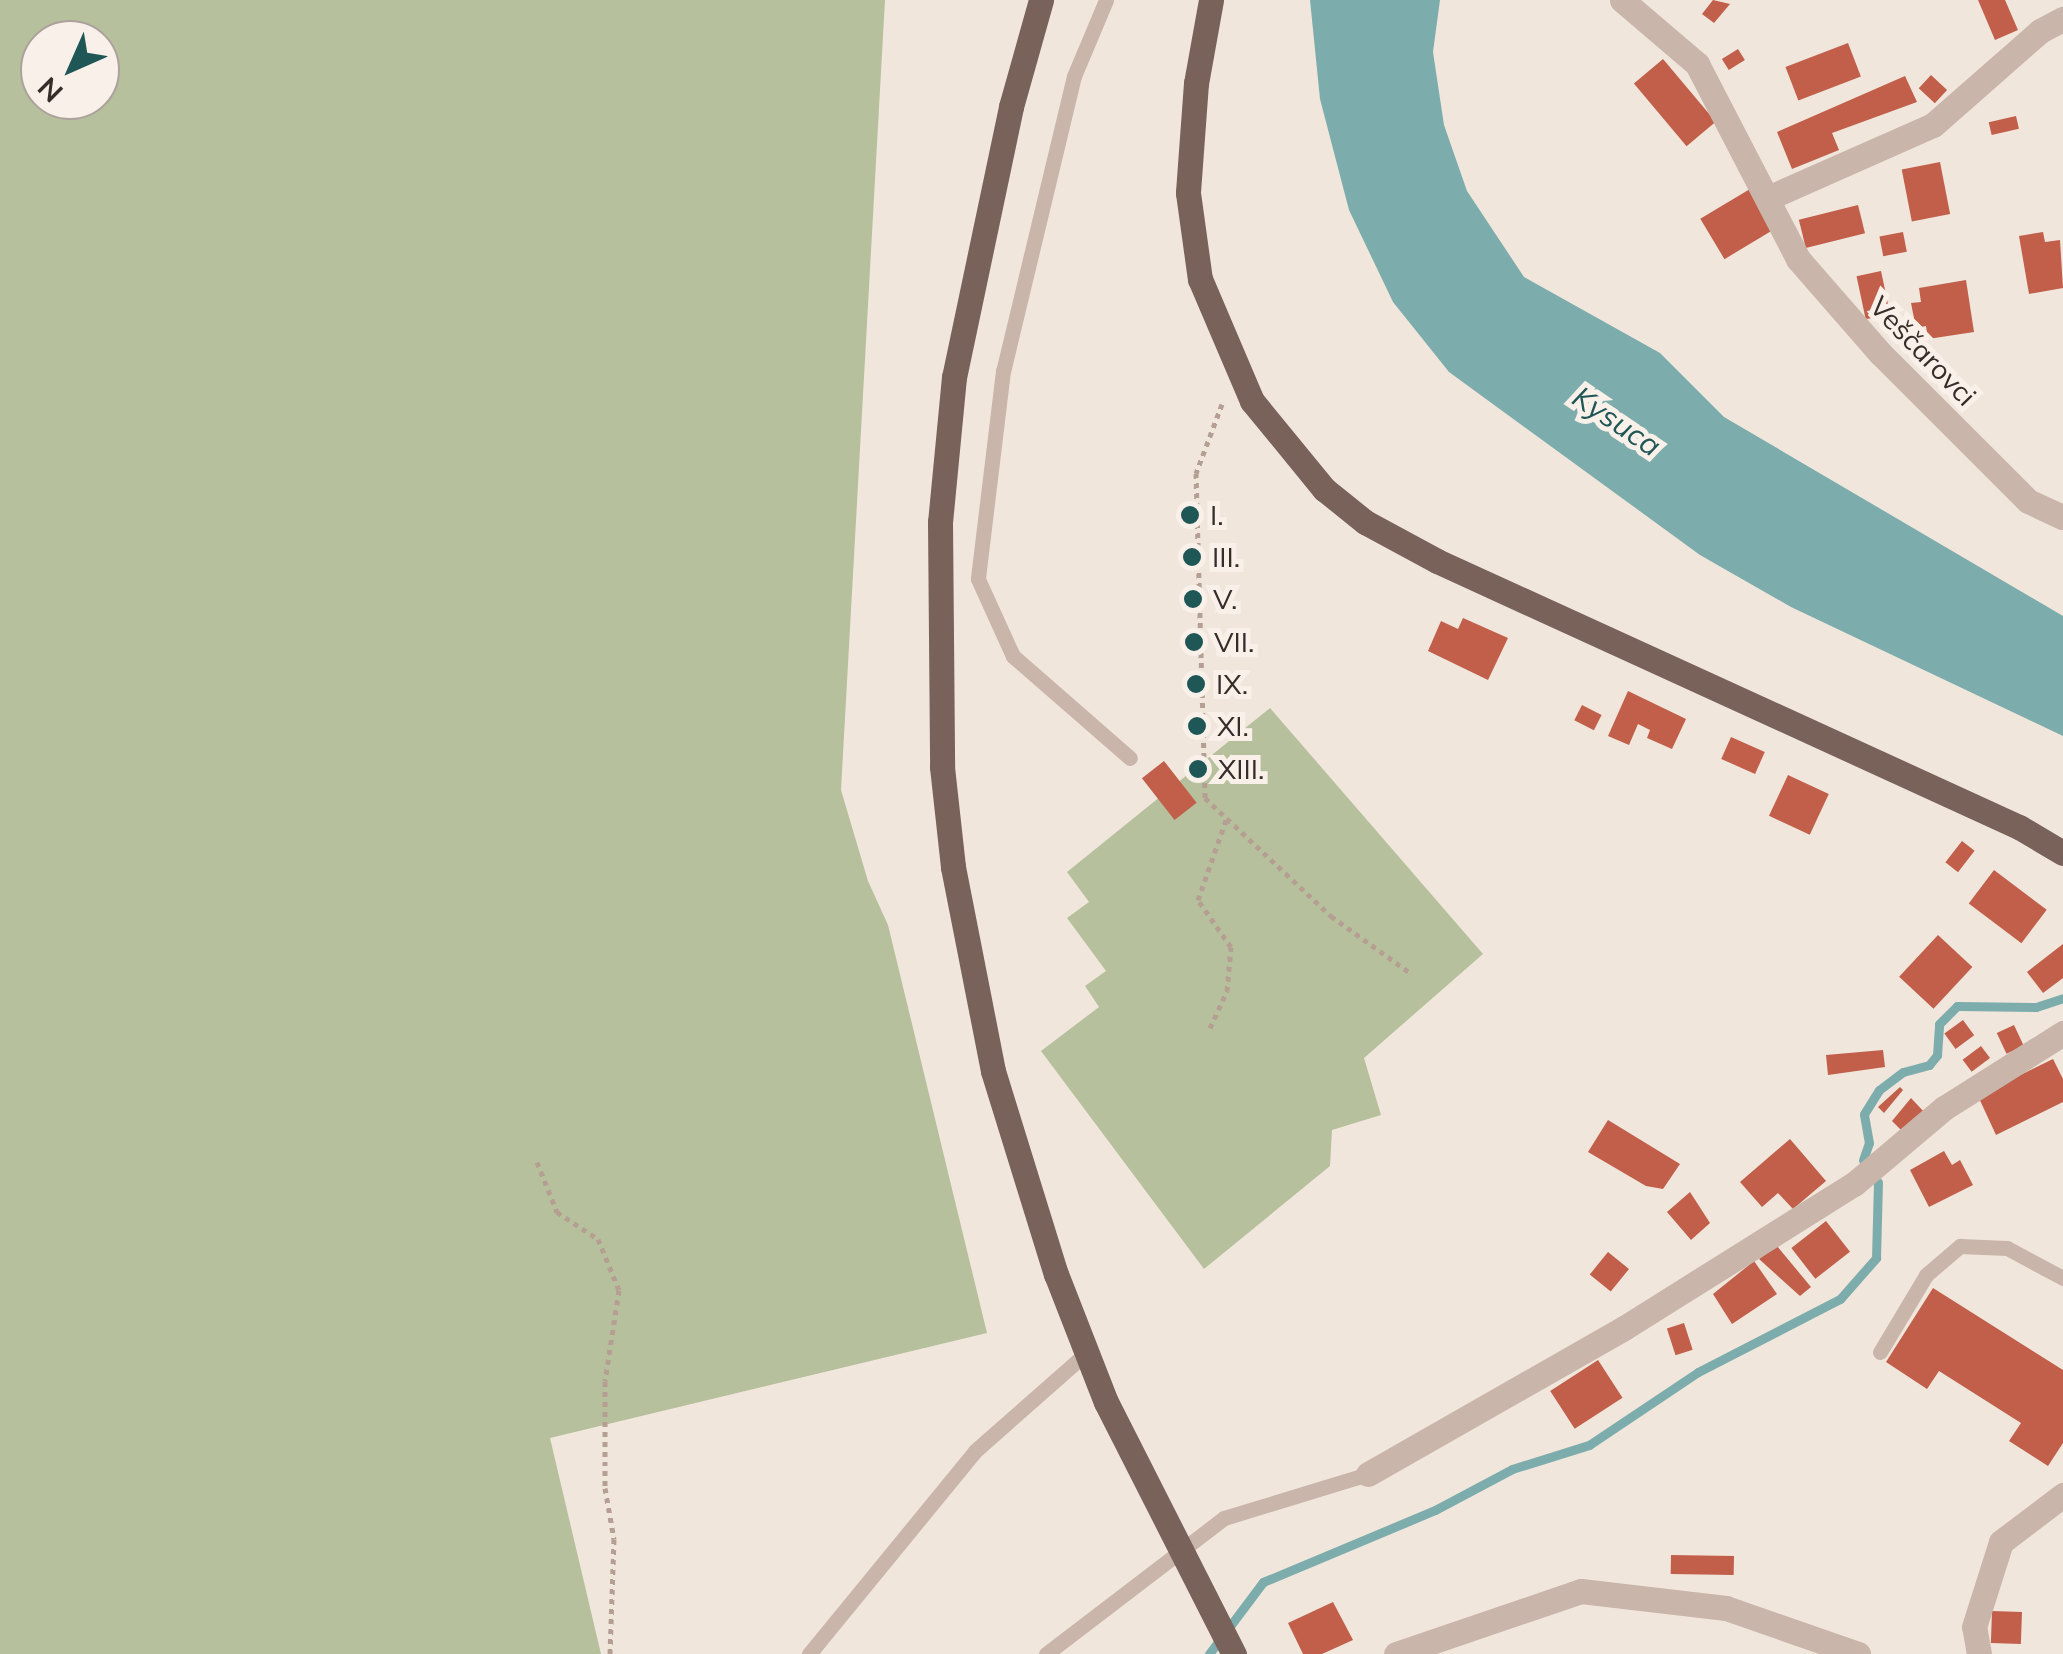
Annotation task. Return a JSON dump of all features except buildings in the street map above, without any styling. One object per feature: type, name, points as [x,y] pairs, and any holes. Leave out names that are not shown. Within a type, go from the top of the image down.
[{"type":"main road","points":[[1041,0],[994,179],[954,377],[940,522],[938,665],[953,868],[978,1004],[1015,1146],[1086,1353],[1106,1402],[1234,1654]]},
{"type":"main road","points":[[1211,0],[1196,84],[1190,208],[1200,279],[1236,369],[1283,445],[1364,522],[2063,854]]},
{"type":"street","name":"Veščarovci","points":[[1622,0],[1697,64],[1798,259],[1880,353],[2028,501],[2063,517]]},
{"type":"street","points":[[1768,198],[1934,125],[2040,30],[2063,19]]},
{"type":"street","points":[[1368,1474],[1624,1328],[1854,1184],[1944,1108],[2063,1033]]},
{"type":"street","points":[[1979,1654],[1974,1627],[2001,1542],[2063,1495]]},
{"type":"street","points":[[1396,1654],[1580,1590],[1726,1608],[1858,1654]]},
{"type":"lane","points":[[1106,0],[1074,76],[1003,372],[978,579],[1014,656],[1130,758]]},
{"type":"lane","points":[[1880,1352],[1926,1275],[1960,1246],[2006,1248],[2063,1277]]},
{"type":"lane","points":[[809,1654],[975,1451],[1086,1353]]},
{"type":"lane","points":[[1046,1654],[1224,1518],[1368,1474]]},
{"type":"path","points":[[1236,369],[1196,473],[1205,798],[1331,916],[1409,972]]},
{"type":"path","points":[[1210,1028],[1227,992],[1231,947],[1198,900],[1227,817]]},
{"type":"path","points":[[537,1162],[538,1178],[557,1212],[598,1238],[619,1290],[604,1381],[605,1488],[614,1539],[610,1654]]},
{"type":"green space","points":[[0,0],[885,0],[841,790],[868,881],[888,925],[987,1333],[550,1438],[601,1654],[0,1654]]},
{"type":"green space","points":[[1270,708],[1483,954],[1364,1058],[1381,1115],[1332,1130],[1330,1166],[1204,1269],[1041,1051],[1099,1007],[1085,986],[1106,971],[1067,918],[1089,902],[1067,872]]},
{"type":"water","name":"Kysuca","points":[[1310,0],[1440,0],[1433,52],[1444,125],[1467,191],[1524,277],[1660,353],[1724,417],[2063,616],[2063,736],[1791,607],[1700,555],[1449,372],[1393,302],[1349,210],[1320,99]]},
{"type":"waterway","points":[[1863,1160],[1869,1143],[1864,1114],[1879,1090],[1903,1072],[1929,1065],[1937,1055],[1939,1024],[1957,1006],[2036,1007],[2063,998]]},
{"type":"waterway","points":[[1209,1654],[1263,1582],[1435,1510],[1512,1469],[1589,1445],[1698,1372],[1840,1299],[1876,1258],[1878,1182]]},
{"type":"place","name":"I.","points":[[1190,515]]},
{"type":"place","name":"III.","points":[[1192,557]]},
{"type":"place","name":"V.","points":[[1193,599]]},
{"type":"place","name":"VII.","points":[[1194,642]]},
{"type":"place","name":"IX.","points":[[1196,684]]},
{"type":"place","name":"XI.","points":[[1197,726]]},
{"type":"place","name":"XIII.","points":[[1198,769]]}]
